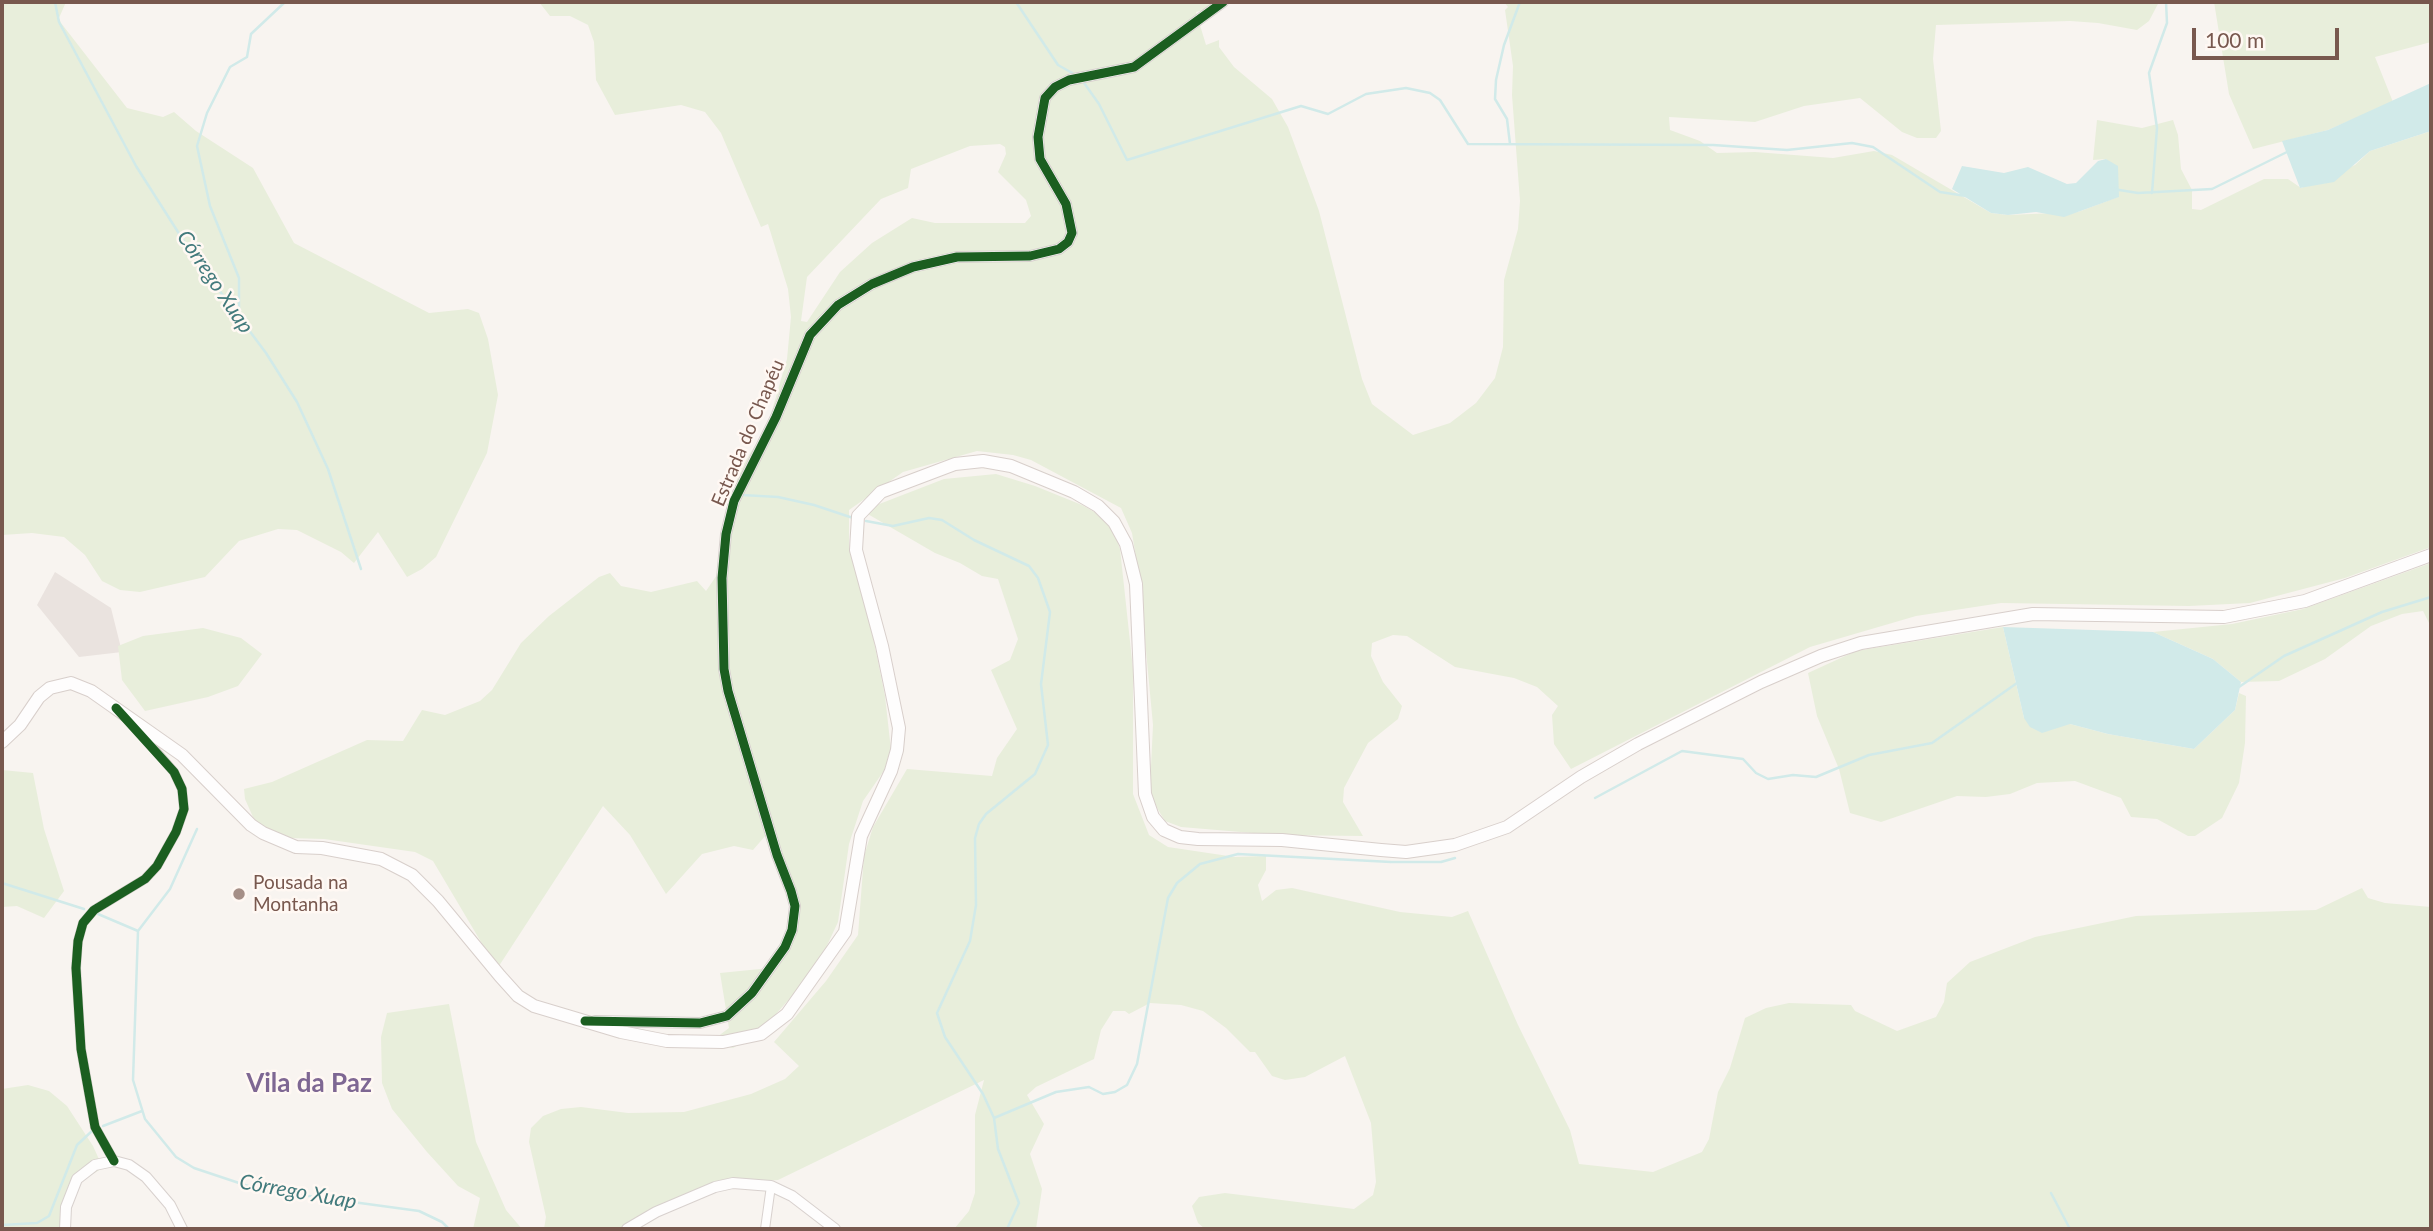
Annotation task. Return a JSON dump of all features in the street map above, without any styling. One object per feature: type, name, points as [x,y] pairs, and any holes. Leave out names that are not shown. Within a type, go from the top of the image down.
[{"type":"main road","points":[[2,742],[20,725],[39,697],[58,684],[71,683],[91,691],[182,755],[251,825],[264,833],[296,847],[323,848],[381,859],[412,875],[438,901],[518,996],[550,1012],[667,1041],[695,1043],[749,1038],[771,1028],[787,1014],[834,950],[847,924],[861,836],[891,771],[899,728],[882,646],[856,550],[858,516],[881,492],[955,464],[983,461],[1011,466],[1074,492],[1098,506],[1114,522],[1126,544],[1136,584],[1145,794],[1153,817],[1164,831],[1180,837],[1198,839],[1282,840],[1406,852],[1455,845],[1507,827],[1581,777],[1638,744],[1761,682],[1821,656],[1861,643],[2033,614],[2224,617],[2305,601],[2431,555]]},
{"type":"street","name":"Estrada do Chapéu","points":[[585,1021],[700,1023],[727,1016],[752,993],[785,947],[792,930],[795,906],[791,891],[777,855],[728,691],[724,658],[722,578],[726,534],[734,501],[776,418],[810,335],[838,305],[872,284],[913,267],[957,257],[1030,256],[1059,249],[1068,242],[1072,233],[1066,204],[1040,159],[1038,137],[1045,98],[1055,87],[1069,80],[1134,67],[1223,2]]},
{"type":"street","points":[[114,1161],[95,1127],[81,1049],[76,968],[83,923],[94,910],[145,879],[176,832],[184,809],[182,789],[174,772],[116,708]]},
{"type":"street","points":[[65,1229],[66,1207],[76,1179],[95,1165],[114,1161],[130,1165],[146,1177],[170,1205],[182,1229]]},
{"type":"street","points":[[627,1229],[656,1212],[715,1187],[733,1183],[771,1186],[792,1196],[835,1229]]},
{"type":"street","points":[[765,1229],[771,1186]]},
{"type":"shaded area","points":[[55,572],[111,608],[122,652],[79,657],[37,605]]},
{"type":"green space","points":[[2,2],[66,2],[59,18],[61,23],[127,108],[163,117],[174,112],[196,131],[253,168],[294,243],[429,313],[468,309],[479,313],[488,339],[498,395],[487,453],[436,557],[422,569],[407,577],[378,532],[354,563],[341,552],[297,530],[278,529],[239,541],[205,577],[140,592],[120,590],[102,581],[85,555],[64,537],[32,533],[2,535]]},
{"type":"green space","points":[[539,2],[1220,2],[1216,7],[1196,12],[1206,45],[1219,40],[1219,47],[1234,67],[1272,99],[1288,127],[1319,211],[1362,379],[1372,404],[1413,435],[1450,423],[1476,403],[1495,378],[1503,347],[1504,280],[1518,229],[1520,201],[1512,95],[1513,66],[1505,10],[1508,7],[1504,2],[2159,2],[2149,21],[2137,30],[2070,21],[1936,25],[1933,59],[1941,131],[1936,138],[1917,138],[1902,132],[1860,98],[1804,106],[1755,122],[1669,117],[1670,130],[1700,141],[1717,153],[1755,152],[1833,158],[1874,151],[1892,155],[1991,213],[2008,215],[2078,212],[2118,197],[2117,184],[2106,159],[2093,160],[2097,120],[2142,128],[2173,120],[2178,135],[2181,169],[2192,190],[2192,209],[2201,210],[2264,179],[2288,179],[2301,188],[2355,165],[2370,151],[2431,131],[2431,547],[2345,578],[2250,603],[2189,606],[2001,603],[1916,616],[1810,647],[1571,769],[1554,744],[1552,715],[1558,706],[1537,687],[1514,678],[1455,667],[1407,636],[1393,635],[1372,643],[1371,656],[1383,682],[1402,706],[1398,719],[1368,743],[1344,788],[1343,802],[1363,836],[1277,835],[1181,827],[1165,821],[1154,803],[1150,787],[1153,725],[1139,576],[1132,533],[1121,508],[1031,460],[1013,455],[977,451],[903,472],[849,510],[849,547],[871,627],[885,696],[892,759],[863,801],[849,844],[838,922],[816,969],[760,1032],[733,1048],[709,1043],[729,1028],[720,973],[770,968],[796,918],[766,835],[753,850],[734,846],[702,854],[666,894],[630,835],[603,806],[497,969],[433,861],[415,852],[324,839],[289,838],[264,831],[253,817],[245,799],[244,789],[272,782],[367,740],[403,741],[422,710],[445,715],[480,701],[492,690],[521,643],[549,616],[599,577],[610,573],[621,586],[651,592],[697,581],[706,591],[721,569],[726,513],[740,470],[768,424],[787,359],[791,317],[788,289],[768,224],[761,227],[721,133],[705,112],[681,105],[615,115],[596,80],[594,42],[588,25],[570,16],[550,16]],"holes":[[[1000,144],[1005,147],[1006,154],[998,172],[1026,200],[1031,216],[1025,223],[935,223],[912,218],[872,243],[840,272],[807,322],[801,321],[807,277],[881,199],[908,188],[911,169],[970,146]]]},
{"type":"green space","points":[[2214,2],[2431,2],[2431,42],[2375,57],[2393,102],[2328,130],[2253,149],[2229,94]]},
{"type":"green space","points":[[996,474],[1082,505],[1107,519],[1112,526],[1120,549],[1133,669],[1133,794],[1149,835],[1168,847],[1235,857],[1266,856],[1266,870],[1258,885],[1262,901],[1276,890],[1292,888],[1400,912],[1452,917],[1468,911],[1518,1025],[1570,1130],[1579,1164],[1653,1172],[1702,1152],[1709,1139],[1718,1092],[1730,1068],[1745,1018],[1766,1008],[1789,1003],[1851,1005],[1855,1011],[1897,1031],[1936,1017],[1944,1002],[1947,983],[1970,962],[2035,937],[2136,916],[2316,910],[2362,888],[2368,898],[2385,903],[2431,907],[2431,1229],[1205,1229],[1198,1223],[1192,1206],[1199,1197],[1225,1193],[1354,1209],[1373,1195],[1376,1182],[1371,1123],[1345,1056],[1305,1077],[1285,1080],[1272,1076],[1255,1052],[1250,1052],[1226,1028],[1203,1011],[1181,1005],[1150,1003],[1129,1014],[1125,1011],[1113,1011],[1101,1030],[1094,1059],[1036,1087],[1027,1095],[1044,1124],[1030,1154],[1042,1189],[1036,1229],[954,1229],[969,1211],[975,1193],[975,1115],[984,1080],[778,1180],[730,1183],[622,1229],[544,1229],[546,1217],[529,1142],[531,1128],[543,1116],[561,1109],[581,1107],[628,1113],[684,1112],[751,1094],[785,1079],[799,1066],[774,1042],[826,981],[858,935],[864,856],[873,827],[907,769],[992,776],[997,758],[1017,729],[991,670],[1010,660],[1018,639],[998,579],[982,576],[935,553],[866,513],[869,508],[944,479]]},
{"type":"green space","points":[[2431,563],[2431,627],[2423,611],[2402,614],[2371,626],[2325,659],[2279,681],[2241,682],[2213,659],[2153,632],[2232,624],[2303,609]]},
{"type":"green space","points":[[2003,627],[2024,718],[2070,724],[2108,734],[2194,749],[2235,710],[2239,693],[2246,696],[2245,743],[2239,783],[2222,818],[2195,836],[2188,836],[2157,819],[2131,817],[2121,798],[2075,781],[2037,783],[2010,794],[1957,796],[1881,822],[1850,813],[1839,769],[1817,716],[1808,673],[1856,651]]},
{"type":"green space","points":[[203,628],[241,638],[262,654],[238,686],[208,697],[145,711],[122,680],[118,646],[143,636]]},
{"type":"green space","points":[[2,770],[33,773],[44,829],[64,891],[44,918],[17,906],[2,907]]},
{"type":"green space","points":[[449,1004],[476,1142],[506,1210],[522,1229],[473,1229],[480,1198],[458,1186],[427,1152],[392,1109],[382,1083],[381,1037],[387,1013]]},
{"type":"green space","points":[[28,1085],[49,1091],[67,1106],[93,1146],[103,1168],[84,1179],[73,1193],[65,1229],[2,1229],[2,1089]]},
{"type":"water","points":[[2431,83],[2431,131],[2370,151],[2334,182],[2300,188],[2282,141],[2328,130]]},
{"type":"water","points":[[2106,159],[2118,166],[2119,197],[2064,217],[2036,212],[2008,215],[1991,213],[1952,189],[1962,166],[2004,173],[2028,167],[2067,184],[2076,183],[2098,161]]},
{"type":"water","points":[[2003,627],[2153,632],[2213,659],[2241,682],[2235,710],[2194,749],[2108,734],[2070,724],[2042,733],[2030,727],[2024,718]]},
{"type":"waterway","name":"Córrego Xuap","points":[[55,2],[59,22],[136,166],[192,254],[266,353],[297,402],[328,469],[361,569]]},
{"type":"waterway","points":[[239,315],[239,278],[210,206],[197,146],[207,113],[230,67],[247,57],[251,34],[285,2]]},
{"type":"waterway","points":[[1016,2],[1058,65],[1074,74]]},
{"type":"waterway","points":[[1510,144],[1507,119],[1495,99],[1496,80],[1504,45],[1520,2]]},
{"type":"waterway","points":[[2152,193],[2157,128],[2149,73],[2167,23],[2166,2]]},
{"type":"waterway","points":[[1082,80],[1099,104],[1127,160],[1301,106],[1328,114],[1366,94],[1406,88],[1430,93],[1440,100],[1468,144],[1713,145],[1787,150],[1852,143],[1873,147],[1940,192],[1966,196]]},
{"type":"waterway","points":[[2113,189],[2138,193],[2212,189],[2289,151]]},
{"type":"waterway","points":[[742,495],[778,497],[853,518]]},
{"type":"waterway","points":[[866,521],[893,526],[929,518],[942,520],[974,540],[1029,566],[1038,578],[1050,612],[1041,684],[1048,745],[1035,774],[986,814],[979,824],[975,838],[976,905],[970,941],[937,1013],[945,1037],[983,1094],[994,1118],[998,1149],[1019,1203],[1007,1229]]},
{"type":"waterway","points":[[2239,687],[2284,656],[2382,612],[2431,597]]},
{"type":"waterway","points":[[1595,798],[1682,751],[1743,759],[1756,773],[1768,779],[1793,775],[1816,777],[1869,755],[1932,743],[2017,683]]},
{"type":"waterway","points":[[138,931],[170,889],[197,829]]},
{"type":"waterway","points":[[994,1118],[1056,1092],[1089,1087],[1103,1094],[1115,1092],[1127,1085],[1137,1064],[1168,898],[1177,883],[1200,864],[1238,854],[1391,862],[1441,862],[1455,858]]},
{"type":"waterway","points":[[2,883],[84,909]]},
{"type":"waterway","points":[[98,914],[138,931]]},
{"type":"waterway","name":"Córrego Xuap","points":[[138,931],[133,1080],[145,1119],[176,1157],[194,1168],[257,1189],[419,1211],[442,1222],[449,1229]]},
{"type":"waterway","points":[[103,1126],[142,1111]]},
{"type":"waterway","points":[[2,1225],[37,1223],[49,1216],[77,1145],[92,1131]]},
{"type":"waterway","points":[[2051,1193],[2070,1229]]},
{"type":"cycle path","points":[[585,1021],[700,1023],[727,1016],[752,993],[785,947],[792,930],[795,906],[791,891],[777,855],[728,691],[724,669],[722,578],[726,534],[734,501],[776,417],[810,335],[838,305],[872,284],[913,267],[957,257],[1030,256],[1059,249],[1068,242],[1072,233],[1066,204],[1040,159],[1038,137],[1045,98],[1055,87],[1069,80],[1134,67],[1223,2]]},
{"type":"cycle path","points":[[114,1161],[95,1127],[81,1049],[76,968],[78,941],[83,923],[94,910],[145,879],[157,866],[176,832],[184,809],[182,789],[174,772],[116,708]]},
{"type":"place","name":"Pousada na Montanha","points":[[239,894]]},
{"type":"district","name":"Vila da Paz","points":[[309,1084]]}]
